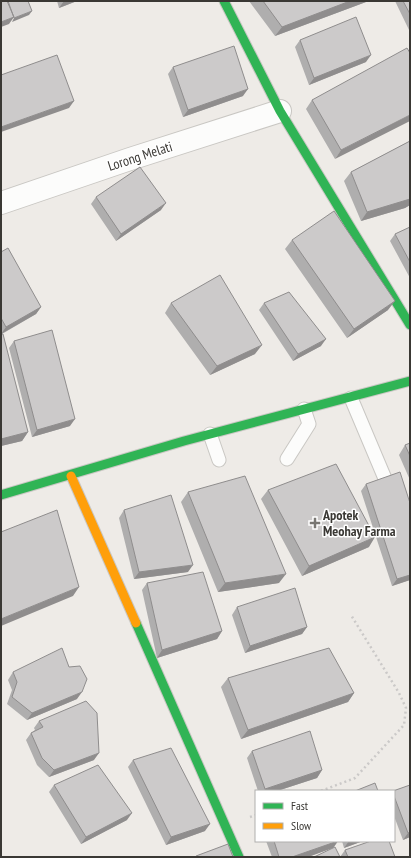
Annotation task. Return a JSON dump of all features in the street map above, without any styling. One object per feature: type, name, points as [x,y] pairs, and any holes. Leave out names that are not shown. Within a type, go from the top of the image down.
[{"type":"street","points":[[224,1],[280,111],[410,324]]},
{"type":"street","name":"Lorong Melati","points":[[2,200],[280,111]]},
{"type":"street","points":[[1,495],[71,476],[210,434],[351,398],[410,381]]},
{"type":"street","points":[[71,476],[239,857]]},
{"type":"lane","points":[[351,398],[386,481]]},
{"type":"lane","points":[[287,459],[309,424],[304,409]]},
{"type":"lane","points":[[210,434],[219,460]]},
{"type":"path","points":[[324,790],[355,778],[404,725],[406,708],[399,693],[351,615]]},
{"type":"building","points":[[1,1],[7,1],[14,17],[1,22]]},
{"type":"building","points":[[8,1],[28,1],[32,11],[14,18]]},
{"type":"building","points":[[263,1],[350,1],[282,27]]},
{"type":"building","points":[[403,1],[410,1],[410,14]]},
{"type":"building","points":[[356,17],[371,55],[314,78],[300,40]]},
{"type":"building","points":[[234,46],[248,89],[188,110],[173,67]]},
{"type":"building","points":[[407,48],[410,53],[410,115],[341,150],[312,100]]},
{"type":"building","points":[[57,55],[74,101],[1,127],[1,75]]},
{"type":"building","points":[[410,141],[410,199],[367,212],[351,172]]},
{"type":"building","points":[[140,167],[166,203],[121,234],[96,197]]},
{"type":"building","points":[[334,211],[395,301],[354,329],[292,240]]},
{"type":"building","points":[[410,227],[410,262],[395,234]]},
{"type":"building","points":[[8,248],[41,307],[6,327],[1,318],[1,252]]},
{"type":"building","points":[[220,275],[262,345],[217,366],[171,303]]},
{"type":"building","points":[[289,292],[326,339],[298,354],[264,303]]},
{"type":"building","points":[[52,330],[75,419],[37,430],[14,341]]},
{"type":"building","points":[[1,334],[3,334],[28,432],[1,439]]},
{"type":"building","points":[[410,443],[410,456],[405,445]]},
{"type":"building","name":"Apotek Meohay Farma","points":[[336,464],[375,537],[309,566],[268,490]]},
{"type":"building","points":[[400,472],[410,503],[410,575],[397,579],[366,484]]},
{"type":"building","points":[[245,476],[286,574],[225,583],[188,492]]},
{"type":"building","points":[[171,495],[193,565],[139,572],[124,510]]},
{"type":"building","points":[[57,510],[79,587],[1,619],[1,532]]},
{"type":"building","points":[[203,572],[222,631],[162,650],[147,583]]},
{"type":"building","points":[[295,588],[307,627],[250,646],[237,607]]},
{"type":"building","points":[[62,648],[69,667],[80,666],[87,679],[82,692],[32,713],[12,697],[17,682],[13,672]]},
{"type":"building","points":[[329,648],[354,693],[248,730],[228,678]]},
{"type":"building","points":[[86,701],[97,713],[99,753],[54,770],[42,758],[31,733],[43,727],[39,721]]},
{"type":"building","points":[[310,731],[322,770],[265,789],[252,751]]},
{"type":"building","points":[[171,748],[210,824],[171,837],[133,760]]},
{"type":"building","points":[[98,765],[132,813],[86,837],[54,785]]},
{"type":"building","points":[[375,783],[378,790],[358,790]]},
{"type":"building","points":[[410,785],[410,832],[408,833],[395,799],[395,790]]},
{"type":"building","points":[[274,842],[335,842],[292,857],[279,857]]},
{"type":"building","points":[[368,842],[389,842],[395,857],[348,857],[345,850]]},
{"type":"building","points":[[228,844],[233,857],[196,857],[196,856]]},
{"type":"building","points":[[335,847],[340,857],[314,857]]},
{"type":"traffic: fast","points":[[224,1],[280,111],[410,325]]},
{"type":"traffic: fast","points":[[1,495],[184,441],[410,381]]},
{"type":"traffic: fast","points":[[136,623],[239,857]]},
{"type":"traffic: slow","points":[[71,476],[136,623]]},
{"type":"place","name":"Apotek Meohay Farma","points":[[315,523]]}]
